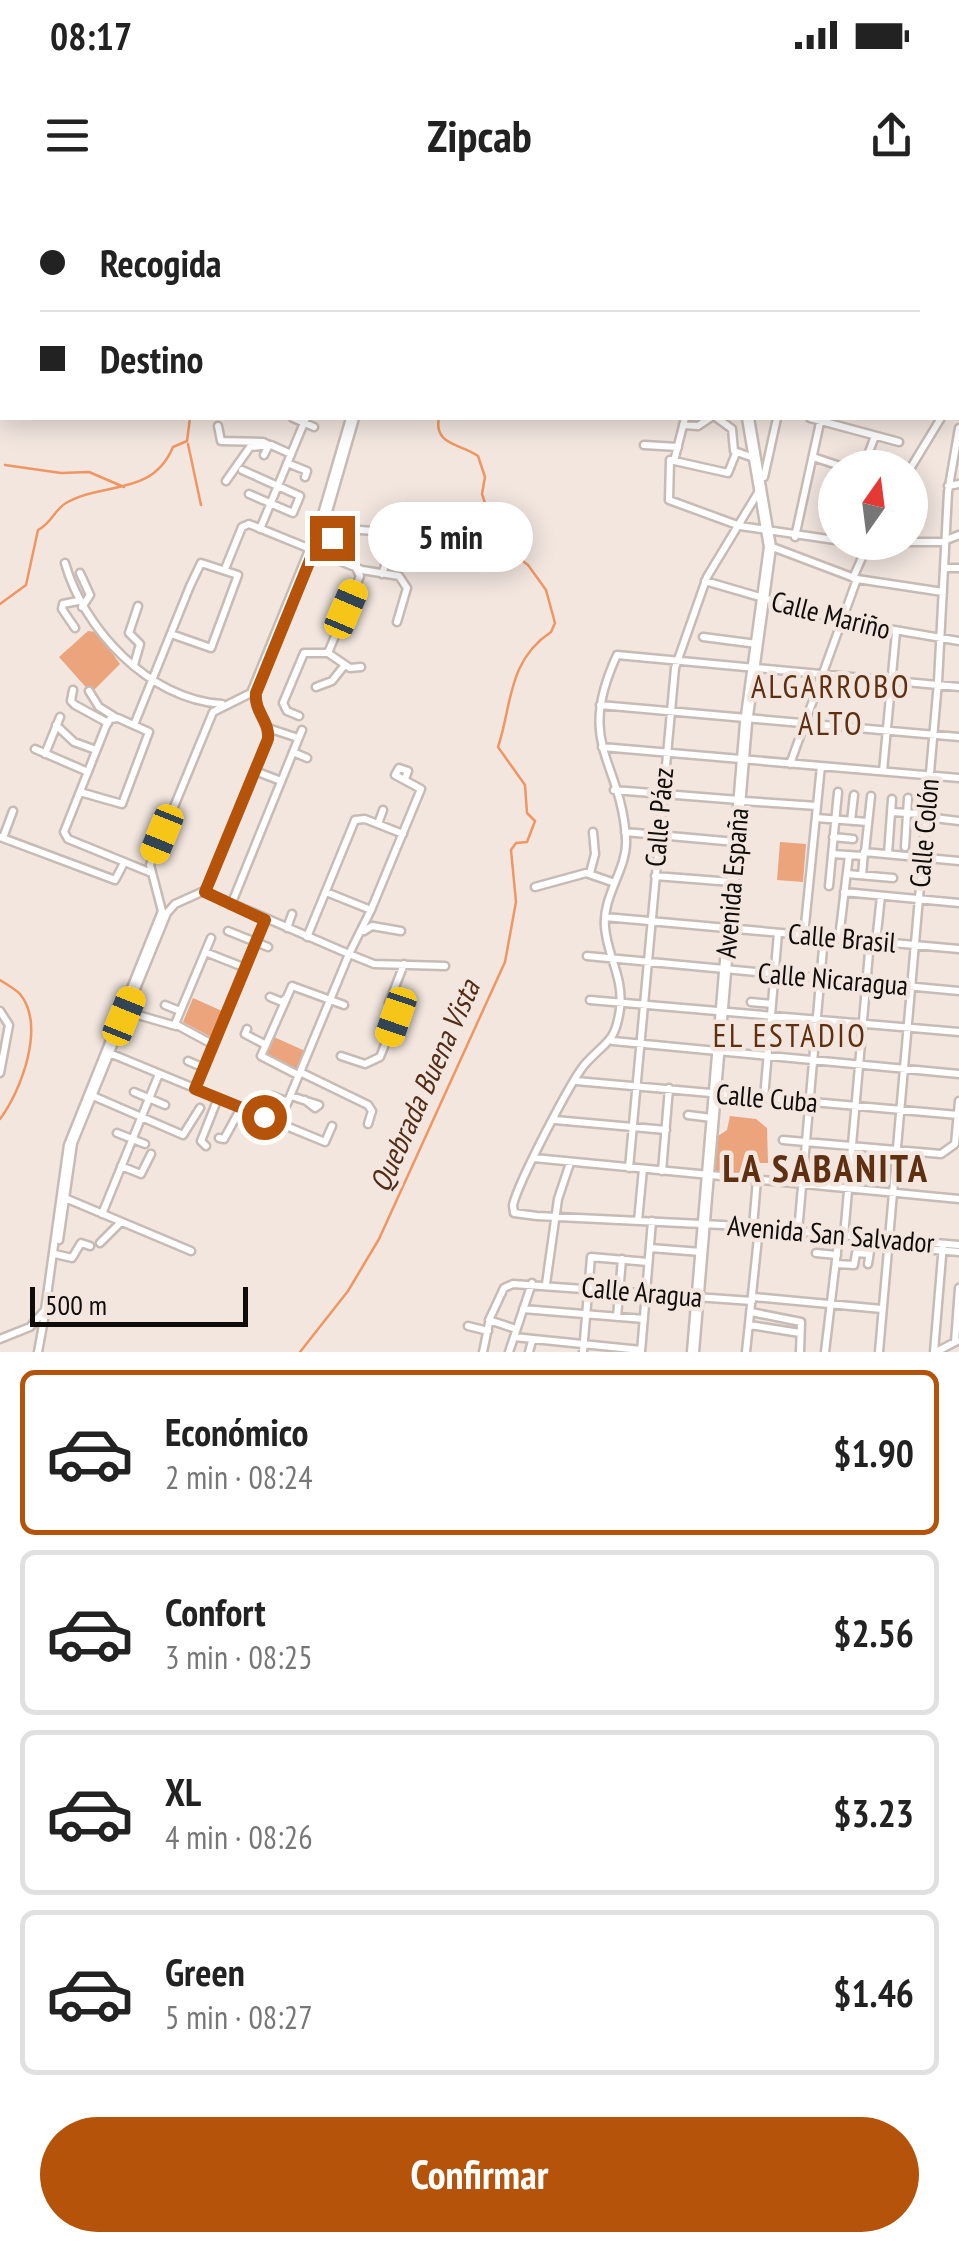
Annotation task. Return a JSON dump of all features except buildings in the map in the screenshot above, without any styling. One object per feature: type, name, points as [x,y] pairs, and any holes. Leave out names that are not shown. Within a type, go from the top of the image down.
[{"type":"main road","name":"Avenida España","points":[[695,1352],[749,719],[775,548],[750,420]]},
{"type":"main road","name":"Avenida España","points":[[750,420],[754,458],[762,482]]},
{"type":"main road","name":"Avenida España","points":[[756,669],[772,533]]},
{"type":"main road","name":"Avenida España","points":[[731,928],[742,800]]},
{"type":"main road","name":"Avenida España","points":[[710,1175],[717,1093]]},
{"type":"main road","name":"Avenida España","points":[[700,1297],[706,1224]]},
{"type":"street","points":[[260,528],[305,420],[314,427]]},
{"type":"street","points":[[149,872],[212,714],[251,693],[321,533],[351,420]]},
{"type":"street","points":[[56,1253],[68,1145],[168,911],[205,892],[256,772],[268,728],[258,712],[256,694],[312,550],[351,420]]},
{"type":"street","points":[[710,420],[702,424],[684,421],[672,460],[669,500],[740,526],[818,539]]},
{"type":"street","points":[[672,460],[728,473],[736,453],[732,429],[717,420]]},
{"type":"street","name":"Calle Páez","points":[[629,1168],[668,712],[676,662],[705,581],[762,482],[776,420]]},
{"type":"street","points":[[795,537],[821,420]]},
{"type":"street","points":[[824,420],[899,442]]},
{"type":"street","points":[[921,450],[939,420]]},
{"type":"street","points":[[218,426],[220,441],[269,445],[291,454]]},
{"type":"street","name":"Calle Colón","points":[[878,1352],[938,685],[948,486],[959,428]]},
{"type":"street","points":[[869,450],[875,436]]},
{"type":"street","points":[[754,438],[760,444],[770,443]]},
{"type":"street","points":[[264,455],[269,445]]},
{"type":"street","points":[[226,481],[250,447],[269,445]]},
{"type":"street","points":[[644,445],[678,447]]},
{"type":"street","points":[[736,453],[754,458]]},
{"type":"street","points":[[813,457],[818,459]]},
{"type":"street","points":[[287,464],[307,471],[305,477]]},
{"type":"street","points":[[242,470],[300,496],[293,513],[249,494]]},
{"type":"street","points":[[948,486],[959,484]]},
{"type":"street","points":[[225,569],[242,527],[248,524],[355,567],[399,576],[408,588],[396,622]]},
{"type":"street","points":[[321,533],[338,538],[344,531],[358,528],[397,534],[381,575]]},
{"type":"street","points":[[928,541],[946,541],[959,535]]},
{"type":"street","points":[[282,552],[288,540]]},
{"type":"street","points":[[775,548],[855,578],[943,592]]},
{"type":"street","points":[[790,764],[862,560]]},
{"type":"street","points":[[134,725],[171,634],[201,563],[238,575],[236,591],[208,649],[171,634]]},
{"type":"street","points":[[64,564],[80,605],[115,650],[154,678],[206,701],[228,705]]},
{"type":"street","points":[[328,654],[360,576],[355,567]]},
{"type":"street","points":[[944,568],[959,568]]},
{"type":"street","points":[[76,628],[62,610],[63,604],[80,605],[90,595],[80,573]]},
{"type":"street","name":"Calle Mariño","points":[[705,581],[842,621],[959,641]]},
{"type":"street","points":[[236,591],[247,596]]},
{"type":"street","points":[[134,665],[140,644],[130,632],[138,606]]},
{"type":"street","points":[[883,772],[896,632]]},
{"type":"street","points":[[218,635],[229,640]]},
{"type":"street","points":[[703,637],[757,644]]},
{"type":"street","points":[[299,716],[286,710],[283,703],[304,653],[328,654],[344,666],[361,667]]},
{"type":"street","points":[[959,687],[617,656],[602,688],[600,705],[601,747],[627,844],[612,882],[605,917],[616,961],[620,1002],[613,1041],[586,1062],[534,1158],[959,1199]]},
{"type":"street","points":[[316,687],[332,681],[344,666]]},
{"type":"street","points":[[74,690],[74,705],[134,725],[150,736],[122,804],[80,792]]},
{"type":"street","points":[[88,690],[112,720]]},
{"type":"street","points":[[600,705],[959,737]]},
{"type":"street","points":[[38,1352],[72,1146],[162,911],[160,894],[149,872],[89,848],[64,832],[112,720]]},
{"type":"street","points":[[46,754],[58,721],[74,742],[96,750]]},
{"type":"street","points":[[231,904],[300,734],[268,728]]},
{"type":"street","points":[[601,747],[959,778]]},
{"type":"street","points":[[35,750],[88,772]]},
{"type":"street","points":[[293,752],[307,758]]},
{"type":"street","points":[[804,935],[821,766]]},
{"type":"street","points":[[256,772],[281,781]]},
{"type":"street","points":[[279,1123],[349,954],[364,932],[421,790],[405,779]]},
{"type":"street","points":[[614,790],[817,806]]},
{"type":"street","points":[[830,886],[838,792]]},
{"type":"street","points":[[851,820],[854,795]]},
{"type":"street","points":[[862,875],[871,796]]},
{"type":"street","points":[[905,848],[908,798]]},
{"type":"street","points":[[888,854],[892,799]]},
{"type":"street","points":[[378,824],[383,810]]},
{"type":"street","points":[[13,811],[2,836],[36,853],[82,866],[111,881],[124,863]]},
{"type":"street","points":[[891,812],[959,820]]},
{"type":"street","points":[[411,814],[423,819]]},
{"type":"street","points":[[816,818],[868,822]]},
{"type":"street","points":[[308,936],[356,820],[403,834]]},
{"type":"street","points":[[590,873],[593,832]]},
{"type":"street","points":[[625,832],[736,842]]},
{"type":"street","points":[[834,838],[853,839]]},
{"type":"street","points":[[82,866],[89,848]]},
{"type":"street","points":[[832,854],[888,854],[959,861]]},
{"type":"street","points":[[394,855],[405,860]]},
{"type":"street","points":[[838,938],[849,855]]},
{"type":"street","points":[[535,887],[590,873],[612,882]]},
{"type":"street","points":[[847,874],[892,878]]},
{"type":"street","points":[[654,876],[732,882]]},
{"type":"street","points":[[205,892],[374,964],[445,966]]},
{"type":"street","points":[[326,892],[371,910]]},
{"type":"street","points":[[844,892],[959,903]]},
{"type":"street","points":[[825,1352],[837,1290],[866,982],[881,896]]},
{"type":"street","points":[[287,928],[292,914]]},
{"type":"street","name":"Calle Brasil","points":[[605,917],[959,949]]},
{"type":"street","points":[[195,1089],[265,920]]},
{"type":"street","points":[[364,932],[372,926],[401,931]]},
{"type":"street","points":[[228,932],[268,947]]},
{"type":"street","points":[[764,1098],[778,932]]},
{"type":"street","points":[[798,1232],[824,937]]},
{"type":"street","points":[[176,1026],[211,938]]},
{"type":"street","points":[[205,952],[243,967]]},
{"type":"street","name":"Calle Nicaragua","points":[[587,956],[959,991]]},
{"type":"street","points":[[341,1056],[365,1064],[381,1055],[396,1017],[397,1010],[389,1004],[404,964]]},
{"type":"street","points":[[344,1005],[295,985],[285,999],[262,1058],[366,1103],[372,1110],[368,1124]]},
{"type":"street","points":[[270,997],[282,1002],[285,999]]},
{"type":"street","points":[[590,1000],[959,1032]]},
{"type":"street","points":[[751,1002],[772,1004]]},
{"type":"street","points":[[165,1006],[180,1012]]},
{"type":"street","points":[[0,1011],[8,1025],[0,1073]]},
{"type":"street","points":[[138,1015],[176,1026],[212,1044]]},
{"type":"street","points":[[247,1028],[245,1034],[266,1044]]},
{"type":"street","points":[[613,1041],[959,1074]]},
{"type":"street","points":[[108,1052],[326,1142],[332,1126]]},
{"type":"street","points":[[188,1060],[202,1067]]},
{"type":"street","points":[[102,1214],[159,1074]]},
{"type":"street","name":"Calle Cuba","points":[[576,1081],[958,1115]]},
{"type":"street","points":[[662,1171],[669,1088]]},
{"type":"street","points":[[134,1092],[165,1105]]},
{"type":"street","points":[[92,1096],[185,1135],[200,1108]]},
{"type":"street","points":[[273,1096],[304,1100]]},
{"type":"street","points":[[206,1146],[200,1142],[218,1098]]},
{"type":"street","points":[[783,1140],[944,1152],[958,1134],[959,1101]]},
{"type":"street","points":[[218,1138],[224,1139],[240,1108]]},
{"type":"street","points":[[688,1115],[713,1118]]},
{"type":"street","points":[[554,1120],[666,1130]]},
{"type":"street","points":[[117,1133],[145,1144]]},
{"type":"street","points":[[121,1166],[141,1174],[151,1154]]},
{"type":"street","name":"Avenida San Salvador","points":[[534,1158],[515,1196],[514,1213],[706,1224],[959,1248]]},
{"type":"street","points":[[546,1284],[555,1218],[570,1163]]},
{"type":"street","points":[[638,1221],[643,1170]]},
{"type":"street","points":[[756,1352],[746,1351],[757,1179]]},
{"type":"street","points":[[65,1198],[191,1251]]},
{"type":"street","points":[[489,1320],[532,1341],[584,1349],[641,1351],[652,1221]]},
{"type":"street","points":[[56,1253],[71,1258],[81,1243],[95,1245],[121,1222]]},
{"type":"street","points":[[816,1254],[854,1265],[856,1253],[869,1259],[872,1238]]},
{"type":"street","points":[[935,1352],[943,1247]]},
{"type":"street","points":[[650,1248],[701,1252]]},
{"type":"street","points":[[584,1349],[592,1256],[648,1262]]},
{"type":"street","points":[[617,1318],[622,1260]]},
{"type":"street","points":[[483,1352],[489,1320],[504,1288],[532,1283],[508,1352]]},
{"type":"street","name":"Calle Aragua","points":[[532,1283],[882,1309]]},
{"type":"street","points":[[935,1352],[957,1341],[959,1288]]},
{"type":"street","points":[[938,1304],[957,1306]]},
{"type":"street","points":[[523,1309],[644,1319]]},
{"type":"street","points":[[1,1337],[30,1327],[46,1310]]},
{"type":"street","points":[[751,1312],[801,1322],[800,1352]]},
{"type":"street","points":[[468,1326],[488,1331]]},
{"type":"street","points":[[750,1326],[800,1333]]},
{"type":"street","points":[[530,1352],[532,1341]]},
{"type":"shaded area","points":[[88,631],[97,632],[120,664],[91,693],[59,657]]},
{"type":"shaded area","points":[[780,842],[806,844],[803,882],[777,880]]},
{"type":"shaded area","points":[[193,998],[222,1011],[211,1037],[183,1022]]},
{"type":"shaded area","points":[[274,1037],[305,1051],[297,1071],[265,1055]]},
{"type":"shaded area","points":[[730,1116],[756,1119],[767,1128],[768,1163],[758,1163],[743,1174],[714,1171],[718,1136],[727,1130]]},
{"type":"waterway","points":[[0,604],[26,585],[38,530],[59,509],[81,496],[126,486],[153,474],[173,447],[187,441],[190,420]]},
{"type":"waterway","name":"Quebrada Buena Vista","points":[[300,1352],[348,1291],[379,1239],[505,962],[516,902],[511,850],[516,843],[527,842],[535,821],[527,813],[525,785],[498,747],[519,670],[555,623],[546,590],[528,565],[498,542],[482,494],[485,477],[478,456],[444,439],[439,420]]},
{"type":"waterway","points":[[188,444],[201,505]]},
{"type":"waterway","points":[[5,465],[61,473],[89,472],[124,487]]},
{"type":"waterway","points":[[0,980],[20,994],[31,1023],[28,1058],[16,1092],[0,1119]]},
{"type":"district","name":"ALGARROBO ALTO","points":[[831,706]]},
{"type":"district","name":"EL ESTADIO","points":[[790,1036]]},
{"type":"district","name":"LA SABANITA","points":[[826,1169]]},
{"type":"route","points":[[264,1117],[195,1089],[265,920],[205,892],[268,739],[268,728],[256,706],[256,693],[321,533],[332,538]]}]
